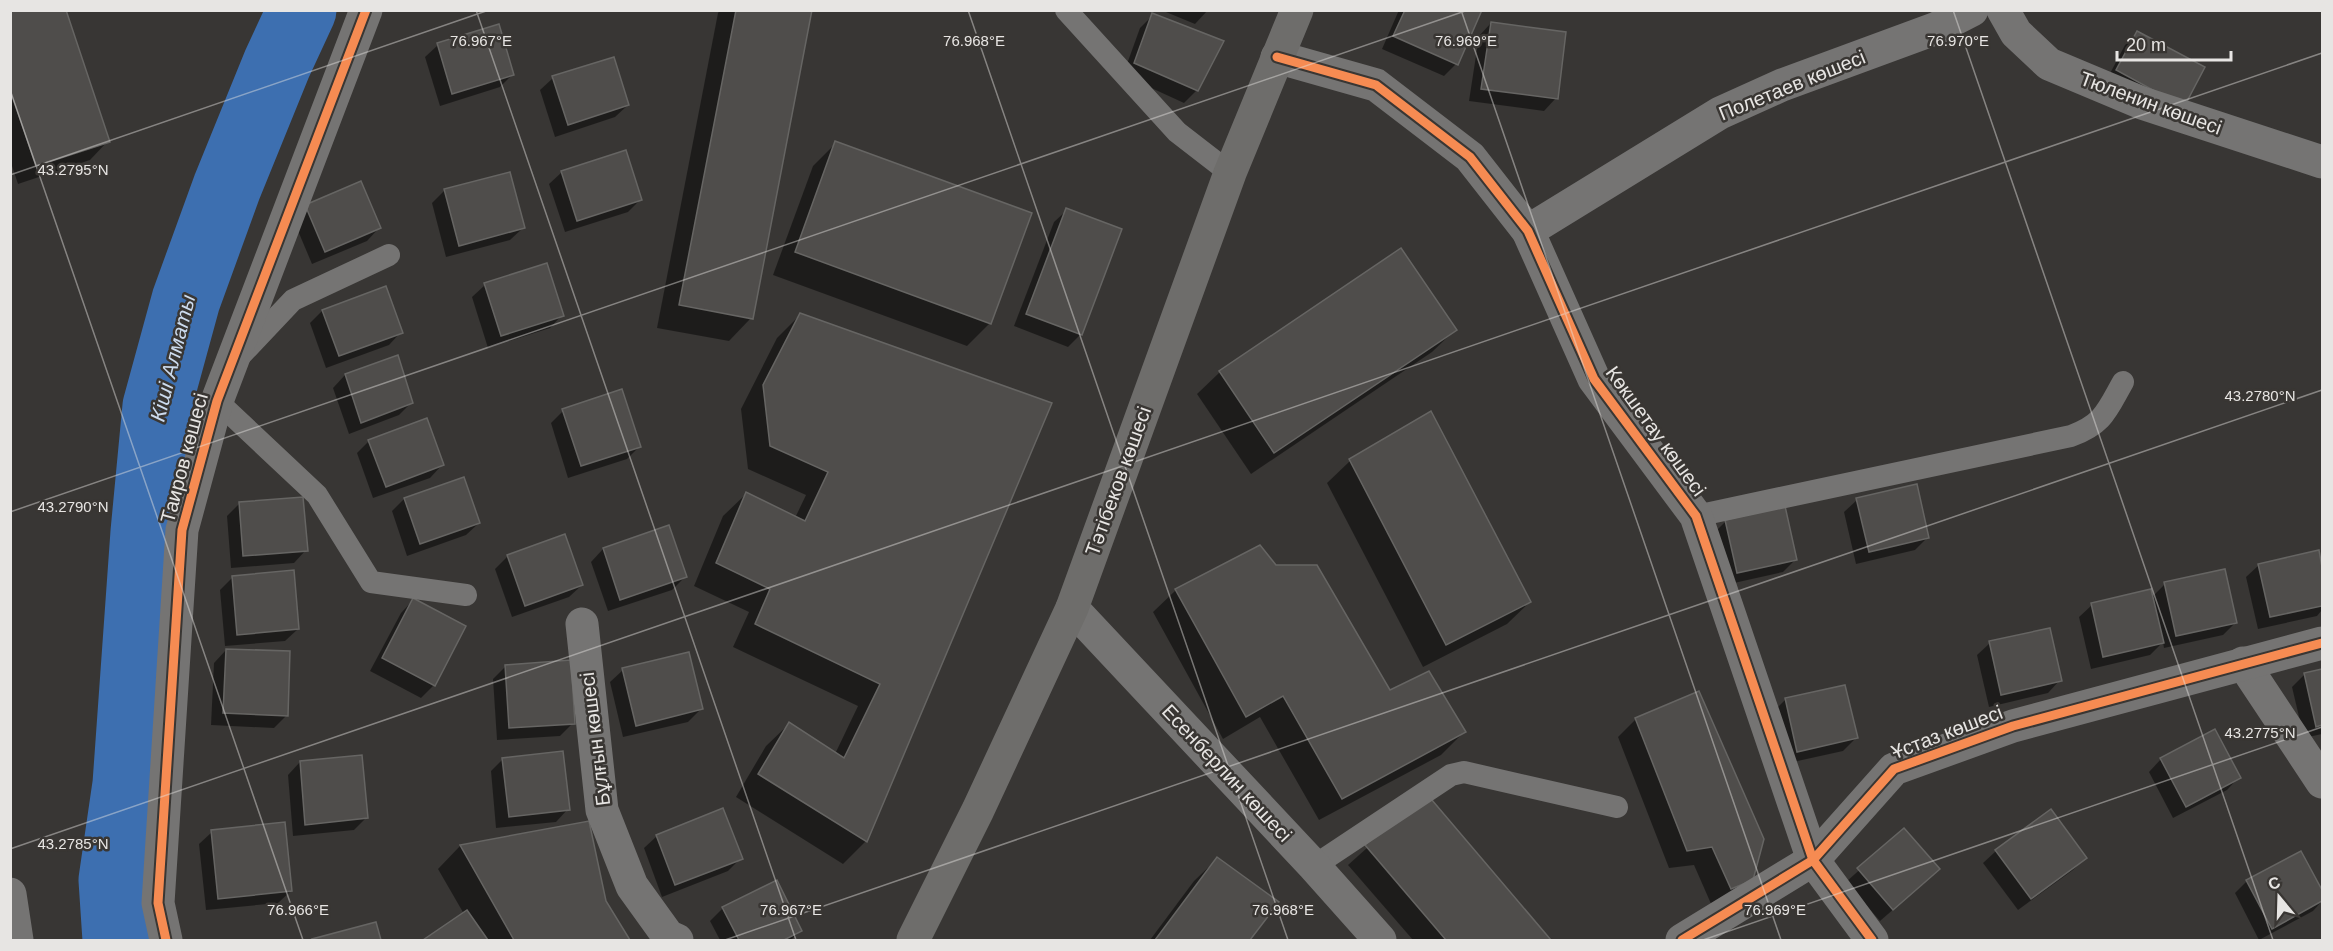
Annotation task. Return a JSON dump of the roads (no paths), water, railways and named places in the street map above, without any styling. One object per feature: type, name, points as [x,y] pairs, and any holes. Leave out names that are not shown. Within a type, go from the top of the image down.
[{"type":"main road","name":"Тәтібеков көшесі","points":[[914,940],[978,810],[1072,608],[1230,173],[1297,10]]},
{"type":"street","name":"Таиров көшесі","points":[[166,940],[158,903],[182,530],[217,401],[366,10]]},
{"type":"street","name":"Полетаев көшесі","points":[[1528,231],[1720,113],[1782,85],[1937,28],[1972,10]]},
{"type":"street","name":"Тюленин көшесі","points":[[2003,10],[2016,33],[2049,64],[2142,103],[2322,162]]},
{"type":"street","name":"Көкшетау көшесі","points":[[1277,57],[1376,86],[1470,157],[1528,231],[1594,379],[1696,516],[1813,860],[1872,940]]},
{"type":"street","name":"Есенберлин көшесі","points":[[1072,608],[1314,866],[1380,940]]},
{"type":"street","name":"Бұлғын көшесі","points":[[582,624],[602,810],[632,886],[668,936],[677,940]]},
{"type":"street","points":[[2322,643],[2243,663],[2322,782]]},
{"type":"street","name":"Ұстаз көшесі","points":[[1682,940],[1813,860],[1894,769],[2013,726],[2243,663]]},
{"type":"street","points":[[10,894],[17,940]]},
{"type":"lane","points":[[1066,10],[1177,132],[1230,173]]},
{"type":"lane","points":[[230,367],[293,300],[389,255]]},
{"type":"lane","points":[[1696,516],[2071,436],[2088,430],[2100,421],[2123,382]]},
{"type":"lane","points":[[217,401],[317,495],[371,582],[466,595]]},
{"type":"lane","points":[[1314,866],[1458,773],[1464,772],[1617,807]]},
{"type":"waterway","name":"Кіші Алматы","points":[[117,940],[113,880],[127,784],[145,532],[157,406],[186,300],[227,187],[277,64],[302,10]]}]
